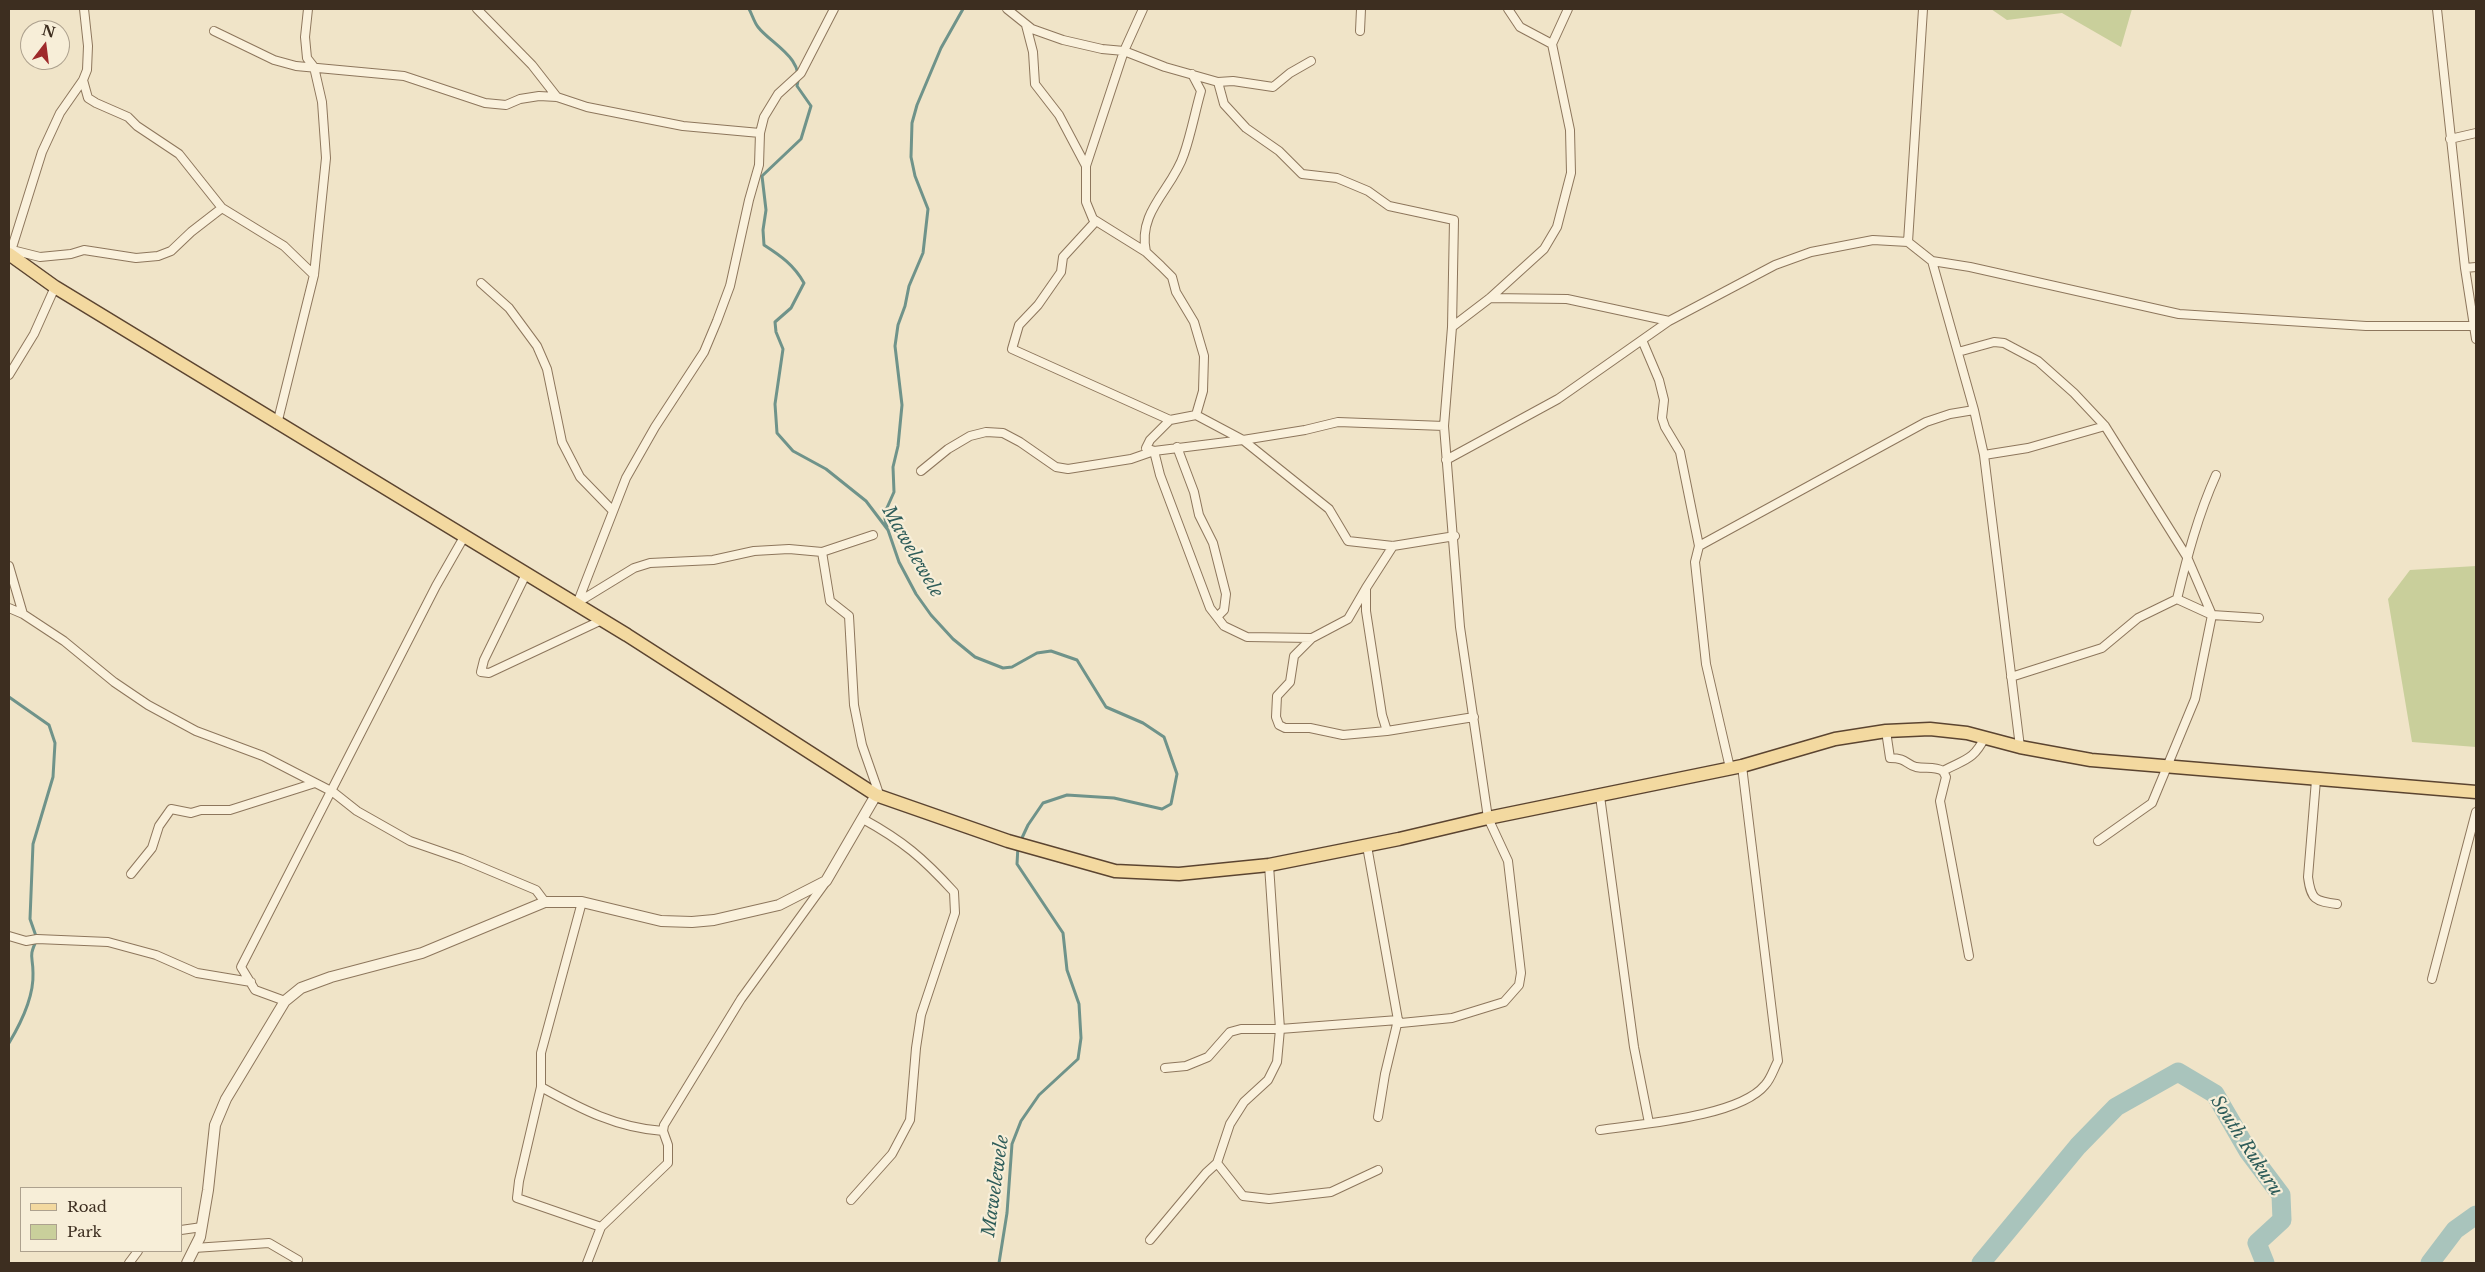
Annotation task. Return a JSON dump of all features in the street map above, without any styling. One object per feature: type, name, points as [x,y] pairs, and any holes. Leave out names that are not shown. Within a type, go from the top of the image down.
[{"type":"main road","points":[[10,253],[55,288],[464,537],[578,602],[602,620],[876,795],[1008,841],[1115,871],[1179,874],[1269,865],[1367,846],[1488,818],[1736,767],[1835,739],[1886,731],[1930,729],[1984,737],[2091,760],[2476,792]]},
{"type":"street","points":[[84,9],[88,46],[87,70],[83,80],[60,113],[42,152],[10,253],[40,256],[71,254],[84,250],[136,258],[158,256],[172,252],[191,232],[222,208]]},
{"type":"street","points":[[277,424],[314,276],[326,158],[322,102],[314,68],[307,58],[305,37],[308,9]]},
{"type":"street","points":[[477,9],[526,58],[557,97]]},
{"type":"street","points":[[578,602],[626,478],[660,420],[704,352],[718,320],[730,286],[749,200],[759,165],[760,133],[764,117],[778,94],[801,73],[834,9]]},
{"type":"street","points":[[1007,9],[1026,25],[1044,35],[1102,49],[1124,51],[1165,67],[1218,82],[1233,81],[1273,87],[1290,73],[1311,61]]},
{"type":"street","points":[[1143,9],[1124,51],[1086,166],[1086,202],[1096,221],[1146,252],[1172,277],[1176,292],[1194,322],[1204,356],[1203,392],[1196,415]]},
{"type":"street","points":[[1360,9],[1360,32]]},
{"type":"street","points":[[1508,9],[1520,27],[1552,44]]},
{"type":"street","points":[[1452,327],[1490,298],[1544,249],[1557,227],[1571,172],[1570,130],[1552,44],[1568,9]]},
{"type":"street","points":[[1908,242],[1923,9]]},
{"type":"street","points":[[2437,9],[2465,268],[2476,339]]},
{"type":"street","points":[[1026,25],[1033,52],[1035,84],[1059,115],[1086,166]]},
{"type":"street","points":[[214,31],[274,60],[296,66],[404,76],[485,103],[506,105],[520,99],[539,96],[557,97],[587,107],[683,126],[760,133]]},
{"type":"street","points":[[1146,252],[1143,238],[1148,218],[1184,156],[1201,91],[1192,74]]},
{"type":"street","points":[[83,80],[88,98],[128,117],[137,126],[179,154],[222,208],[284,246],[314,276]]},
{"type":"street","points":[[1165,1068],[1186,1066],[1208,1057],[1230,1032],[1241,1029],[1280,1029],[1398,1020],[1401,1023],[1452,1018],[1504,1002],[1520,985],[1521,973],[1508,861],[1488,818],[1460,627],[1444,426],[1452,327],[1454,220],[1389,206],[1368,191],[1337,178],[1302,174],[1279,151],[1246,128],[1224,104],[1218,82]]},
{"type":"street","points":[[2450,139],[2476,133]]},
{"type":"street","points":[[1096,221],[1063,257],[1061,272],[1038,304],[1019,325],[1012,349],[1170,420]]},
{"type":"street","points":[[1446,460],[1558,399],[1669,321],[1775,265],[1811,252],[1873,240],[1908,242],[1932,261],[1970,267],[2179,314],[2366,326],[2474,326]]},
{"type":"street","points":[[1932,261],[1974,410],[1984,454],[2020,746]]},
{"type":"street","points":[[2465,268],[2476,267]]},
{"type":"street","points":[[481,283],[509,308],[537,346],[547,369],[562,442],[580,477],[614,511]]},
{"type":"street","points":[[9,375],[34,334],[55,288]]},
{"type":"street","points":[[1490,298],[1567,300],[1669,321]]},
{"type":"street","points":[[1600,1130],[1718,1110],[1746,1098],[1765,1085],[1778,1061],[1736,767],[1706,664],[1695,562],[1698,546],[1680,452],[1665,427],[1662,418],[1664,400],[1659,380],[1642,340]]},
{"type":"street","points":[[1958,352],[1994,342],[2004,343],[2014,348],[2038,361],[2105,426],[2187,557],[2212,615],[2195,699],[2152,803],[2098,841]]},
{"type":"street","points":[[1698,546],[1926,422],[1950,414],[1974,410]]},
{"type":"street","points":[[1154,451],[1146,448],[1150,440],[1170,420],[1196,415],[1243,440],[1329,509],[1348,541],[1393,546],[1454,536]]},
{"type":"street","points":[[921,471],[948,449],[970,436],[986,432],[1003,433],[1020,442],[1056,467],[1068,469],[1131,460],[1154,451],[1243,440],[1305,430],[1338,422],[1444,426]]},
{"type":"street","points":[[1984,454],[2028,448],[2105,426]]},
{"type":"street","points":[[1177,447],[1194,492],[1199,515],[1213,543],[1226,594],[1224,610],[1217,617]]},
{"type":"street","points":[[1154,451],[1174,512],[1210,608],[1224,626],[1247,637],[1312,638]]},
{"type":"street","points":[[2177,600],[2189,544],[2200,522],[2203,504],[2216,476]]},
{"type":"street","points":[[578,602],[634,568],[650,563],[713,560],[754,551],[789,549],[822,552],[846,546],[873,535]]},
{"type":"street","points":[[285,1001],[255,990],[241,968],[436,586],[464,537]]},
{"type":"street","points":[[1393,546],[1348,620],[1312,638],[1294,656],[1290,682],[1277,696],[1276,717],[1279,725],[1285,728],[1310,728],[1343,735],[1387,731],[1474,717]]},
{"type":"street","points":[[587,1263],[601,1227],[668,1163],[668,1144],[663,1131],[664,1125],[741,999],[826,881],[878,791],[862,745],[854,705],[848,627],[849,616],[830,601],[822,552]]},
{"type":"street","points":[[9,566],[23,614]]},
{"type":"street","points":[[526,574],[484,660],[481,672],[489,673],[602,620]]},
{"type":"street","points":[[1366,588],[1366,611],[1382,715],[1387,731]]},
{"type":"street","points":[[2011,677],[2102,648],[2138,618],[2177,600],[2212,615],[2259,618]]},
{"type":"street","points":[[9,608],[23,614],[71,646],[114,682],[148,705],[196,731],[263,756],[332,792],[357,811],[410,841],[462,859],[536,890],[545,902]]},
{"type":"street","points":[[1886,731],[1890,758],[1902,758],[1915,766],[1935,767],[1943,771],[1946,778],[1940,800],[1968,956]]},
{"type":"street","points":[[1943,771],[1971,758],[1978,752],[1984,737]]},
{"type":"street","points":[[2316,780],[2308,877],[2310,893],[2318,902],[2336,904]]},
{"type":"street","points":[[131,874],[152,848],[159,826],[171,809],[191,813],[201,810],[230,810],[315,783]]},
{"type":"street","points":[[1600,796],[1634,1047],[1649,1123]]},
{"type":"street","points":[[2432,978],[2476,812]]},
{"type":"street","points":[[851,1200],[892,1154],[910,1120],[916,1048],[921,1015],[955,913],[954,892],[924,859],[891,834],[863,819]]},
{"type":"street","points":[[1367,846],[1398,1020],[1385,1074],[1378,1117]]},
{"type":"street","points":[[1150,1240],[1206,1173],[1218,1163],[1230,1124],[1244,1102],[1268,1080],[1277,1062],[1280,1029],[1269,865]]},
{"type":"street","points":[[187,1263],[202,1227],[215,1125],[226,1099],[285,1001],[301,988],[331,977],[422,953],[545,902],[582,902],[661,921],[692,922],[780,906],[826,881]]},
{"type":"street","points":[[582,902],[541,1053],[541,1087],[519,1181],[517,1198],[601,1227]]},
{"type":"street","points":[[9,936],[26,941],[37,939],[108,942],[149,952],[197,973],[250,982]]},
{"type":"street","points":[[541,1087],[588,1113],[637,1130],[663,1131]]},
{"type":"street","points":[[1218,1163],[1243,1196],[1269,1199],[1331,1192],[1378,1170]]},
{"type":"street","points":[[182,1230],[202,1227]]},
{"type":"street","points":[[194,1248],[269,1243],[298,1260]]},
{"type":"street","points":[[129,1263],[137,1252]]},
{"type":"green space","points":[[1991,9],[2132,9],[2121,47],[2062,13],[2007,20]]},
{"type":"green space","points":[[2476,566],[2476,747],[2412,742],[2388,599],[2410,570]]},
{"type":"waterway","name":"Mawelewele","points":[[749,9],[758,27],[792,60],[798,76],[797,86],[811,106],[801,139],[762,176],[766,210],[763,230],[764,245],[787,261],[804,283],[791,308],[775,322],[776,332],[783,349],[775,404],[777,433],[793,451],[826,469],[866,501],[888,530],[899,562],[916,594],[931,615],[953,639],[975,657],[1003,668],[1012,667],[1037,653],[1051,651],[1077,660],[1106,707],[1143,723],[1164,737],[1177,774],[1171,804],[1162,809],[1114,798],[1067,795],[1043,803],[1028,825],[1021,840]]},
{"type":"waterway","points":[[887,527],[885,519],[886,510],[894,492],[893,467],[898,446],[902,405],[895,346],[898,325],[905,306],[909,286],[923,253],[928,209],[915,176],[911,157],[912,123],[917,105],[941,48],[963,9]]},
{"type":"waterway","points":[[9,697],[49,725],[55,743],[53,777],[33,844],[30,919],[37,939],[32,953],[33,982],[22,1018],[9,1043]]},
{"type":"waterway","name":"Mawelewele","points":[[999,1263],[1007,1213],[1012,1144],[1021,1121],[1039,1095],[1078,1059],[1081,1038],[1079,1004],[1067,970],[1063,933],[1017,864],[1018,846]]},
{"type":"waterway","name":"South Rukuru","points":[[1981,1263],[2078,1146],[2116,1107],[2178,1072],[2215,1094],[2248,1151],[2281,1195],[2282,1220],[2257,1243],[2265,1263]]},
{"type":"waterway","name":"South Rukuru","points":[[2430,1263],[2455,1230],[2476,1215]]}]
